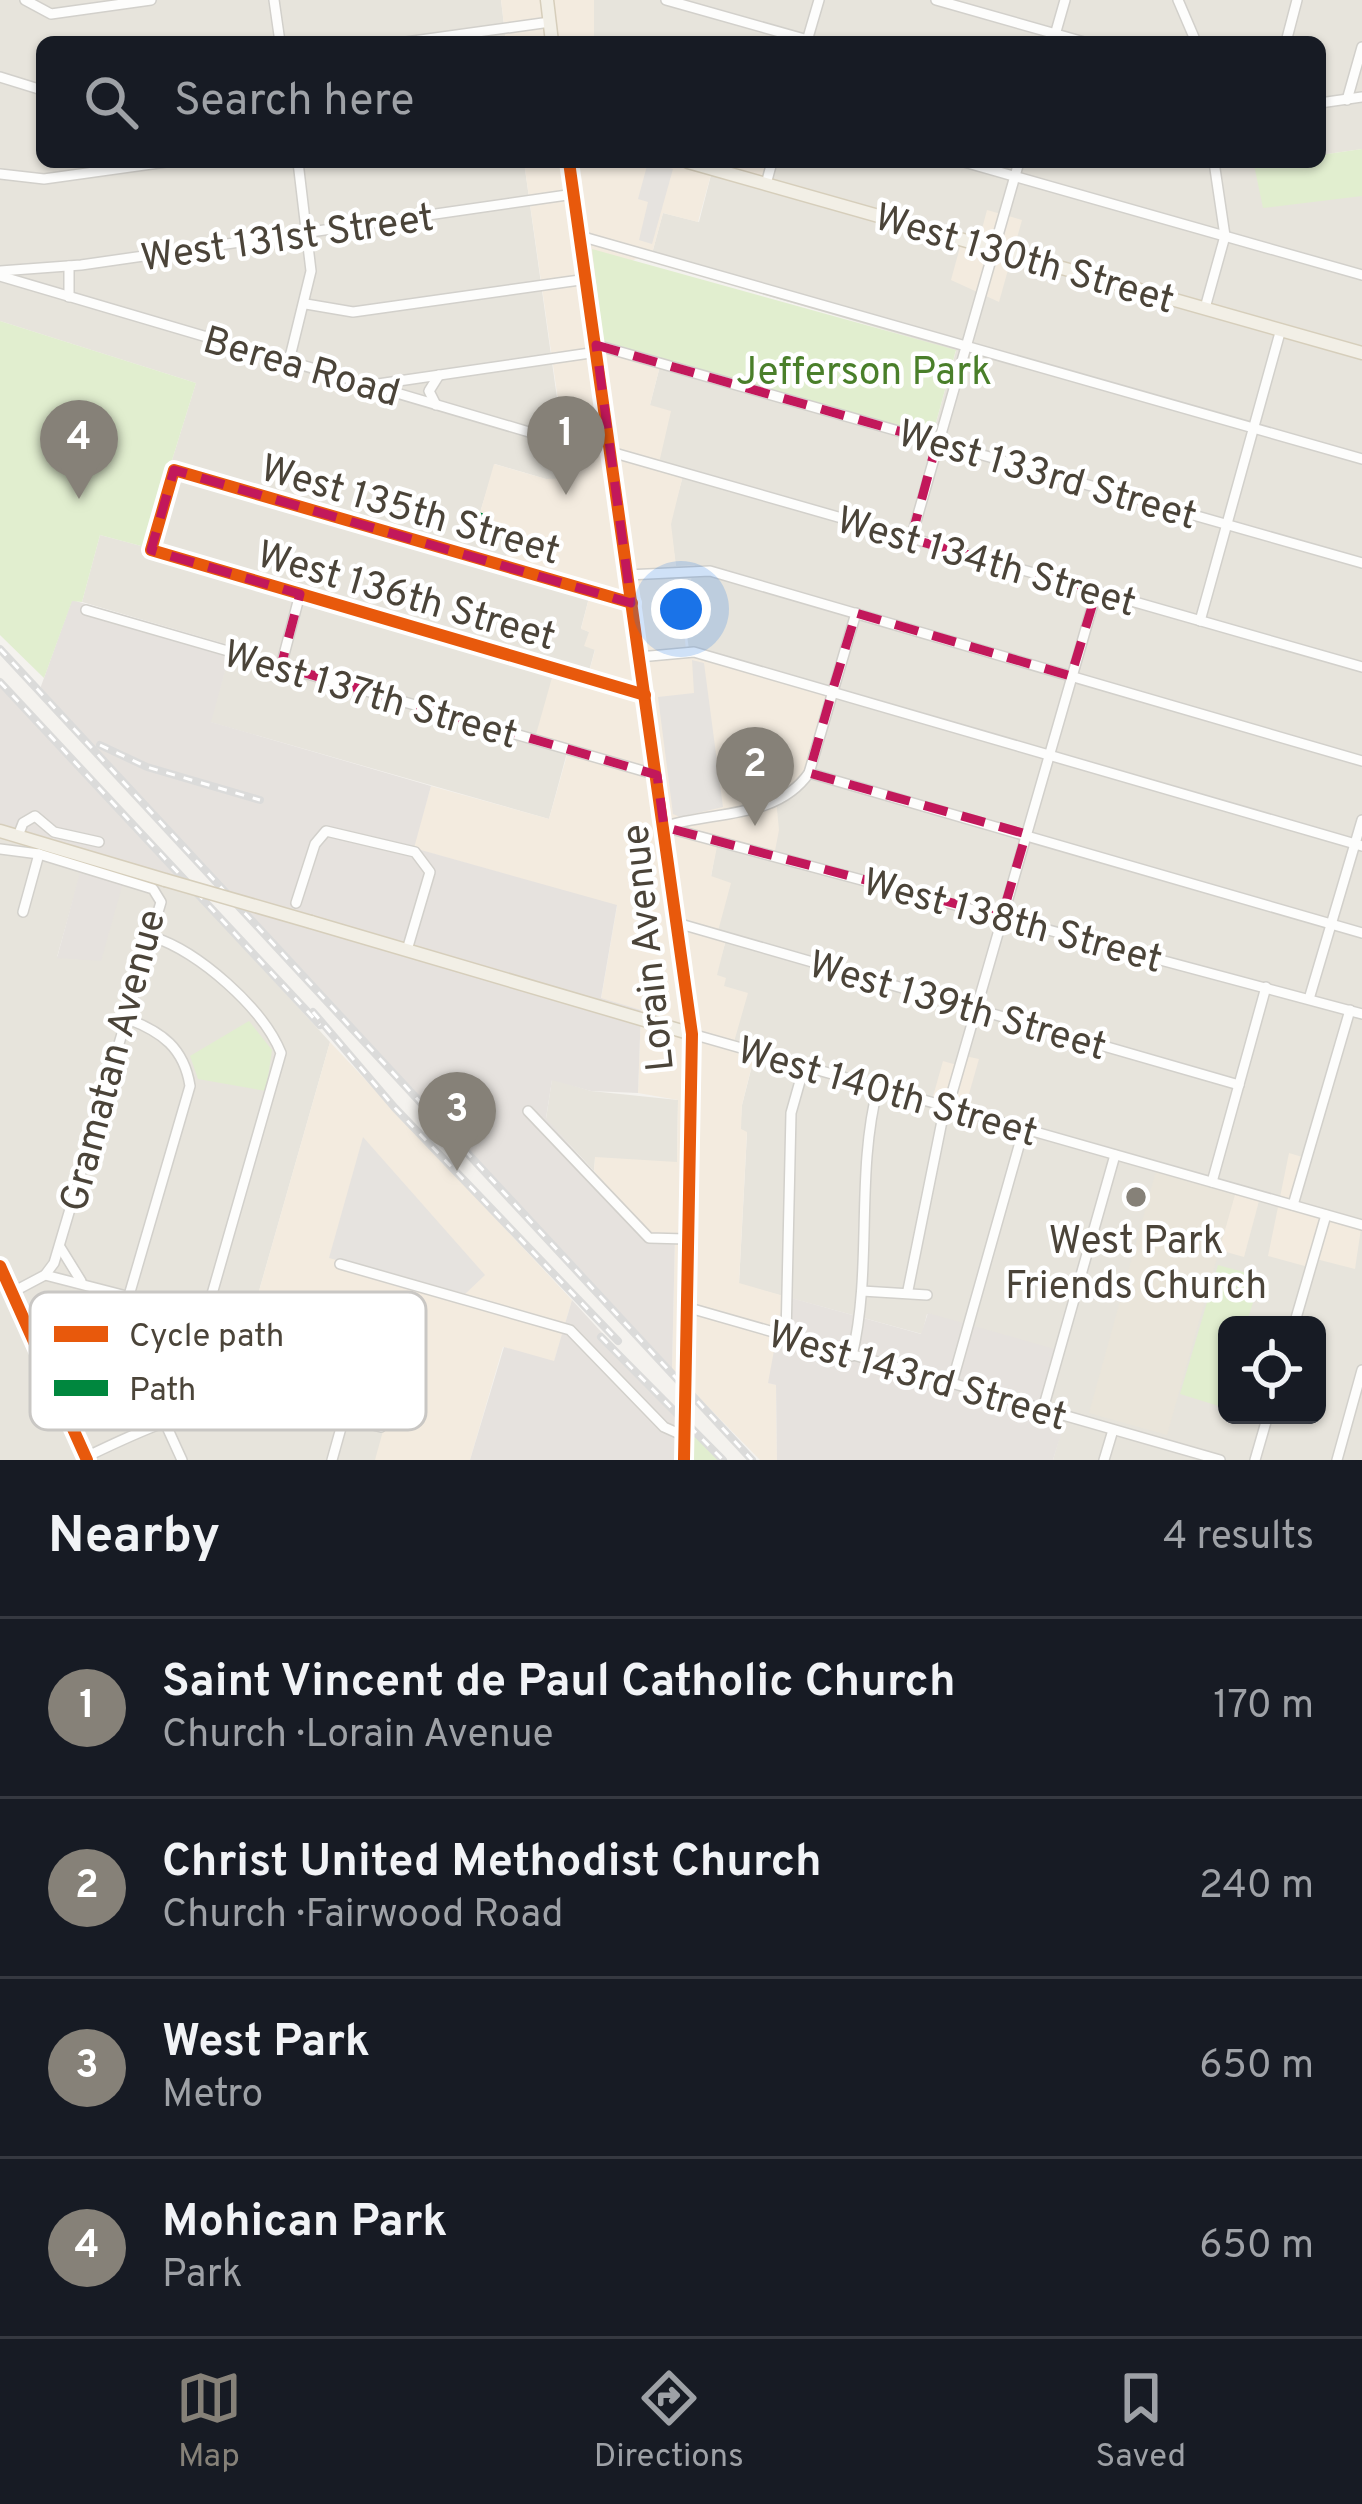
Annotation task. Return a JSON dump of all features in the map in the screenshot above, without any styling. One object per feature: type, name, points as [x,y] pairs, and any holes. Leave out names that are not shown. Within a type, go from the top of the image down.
[{"type":"main road","points":[[547,0],[551,36]]},
{"type":"main road","name":"Lorain Avenue","points":[[570,168],[692,1034],[683,1460]]},
{"type":"main road","name":"West 130th Street","points":[[709,168],[1362,352]]},
{"type":"main road","name":"West 140th Street","points":[[0,831],[692,1034]]},
{"type":"main road","points":[[4,1280],[30,1336]]},
{"type":"main road","points":[[74,1430],[87,1459]]},
{"type":"street","points":[[25,0],[51,14],[151,0]]},
{"type":"street","points":[[274,0],[279,36]]},
{"type":"street","points":[[666,0],[792,36]]},
{"type":"street","points":[[811,36],[818,0]]},
{"type":"street","points":[[936,0],[1048,36]]},
{"type":"street","points":[[1055,36],[1065,0]]},
{"type":"street","points":[[1178,0],[1193,36]]},
{"type":"street","points":[[1288,36],[1297,0]]},
{"type":"street","points":[[449,36],[550,22]]},
{"type":"street","points":[[1348,100],[1362,47]]},
{"type":"street","points":[[0,76],[36,88]]},
{"type":"street","points":[[1326,102],[1362,98]]},
{"type":"street","points":[[0,174],[44,179],[123,168]]},
{"type":"street","points":[[289,362],[311,271],[299,168]]},
{"type":"street","points":[[766,184],[770,168]]},
{"type":"street","points":[[984,168],[1362,275]]},
{"type":"street","points":[[911,538],[1017,168]]},
{"type":"street","points":[[1205,308],[1225,236],[1215,168]]},
{"type":"street","name":"West 131st Street","points":[[0,274],[574,194]]},
{"type":"street","points":[[580,236],[1362,459]]},
{"type":"street","points":[[69,266],[69,297]]},
{"type":"street","name":"Berea Road","points":[[0,274],[542,434],[607,425]]},
{"type":"street","points":[[306,304],[353,312],[587,279]]},
{"type":"street","points":[[1200,621],[1281,329]]},
{"type":"street","name":"West 133rd Street","points":[[373,385],[596,349],[1362,563]]},
{"type":"street","points":[[436,405],[428,391],[439,375]]},
{"type":"street","name":"West 134th Street","points":[[611,452],[1362,667]]},
{"type":"street","name":"West 135th Street","points":[[152,550],[174,470],[632,603]]},
{"type":"street","name":"West 136th Street","points":[[152,550],[645,695]]},
{"type":"street","points":[[627,575],[693,568],[1362,761]]},
{"type":"street","points":[[908,1290],[947,1107],[1097,590]]},
{"type":"street","points":[[281,666],[300,594]]},
{"type":"street","name":"West 137th Street","points":[[86,610],[657,775]]},
{"type":"street","points":[[664,827],[790,795],[809,773],[856,613]]},
{"type":"street","points":[[639,657],[694,652],[1359,845]]},
{"type":"street","points":[[809,773],[1362,933]]},
{"type":"street","points":[[18,836],[23,823],[35,816],[55,832],[99,842]]},
{"type":"street","points":[[1309,999],[1359,845],[1362,820]]},
{"type":"street","name":"West 138th Street","points":[[664,827],[1362,1014]]},
{"type":"street","points":[[296,903],[315,844],[326,831],[415,852],[430,872],[407,950]]},
{"type":"street","name":"Gramatan Avenue","points":[[0,849],[39,854],[153,889],[161,902],[60,1247],[45,1276]]},
{"type":"street","points":[[23,912],[39,854]]},
{"type":"street","name":"West 139th Street","points":[[677,923],[1239,1085]]},
{"type":"street","points":[[153,938],[204,963],[269,1030],[282,1058],[213,1292]]},
{"type":"street","points":[[1212,1182],[1267,987]]},
{"type":"street","points":[[1293,1205],[1350,1010]]},
{"type":"street","points":[[128,1019],[163,1036],[182,1055],[190,1086],[130,1292]]},
{"type":"street","name":"West 140th Street","points":[[692,1034],[1362,1225]]},
{"type":"street","points":[[786,1337],[791,1113],[804,1067]]},
{"type":"street","points":[[852,1356],[862,1291],[867,1130],[878,1087]]},
{"type":"street","points":[[528,1112],[649,1238],[686,1238]]},
{"type":"street","points":[[952,1383],[1024,1128]]},
{"type":"street","points":[[1043,1409],[1114,1155]]},
{"type":"street","points":[[1297,1316],[1326,1215]]},
{"type":"street","name":"Gramatan Avenue","points":[[60,1247],[81,1281]]},
{"type":"street","points":[[340,1264],[571,1330],[664,1426],[684,1436]]},
{"type":"street","points":[[4,1280],[45,1276],[119,1292]]},
{"type":"street","points":[[862,1291],[908,1290],[927,1295]]},
{"type":"street","name":"West 143rd Street","points":[[686,1307],[1194,1457],[1220,1460]]},
{"type":"street","points":[[1337,1460],[1362,1370]]},
{"type":"street","points":[[1255,1460],[1265,1424]]},
{"type":"street","points":[[87,1459],[144,1430]]},
{"type":"street","points":[[168,1430],[182,1460]]},
{"type":"street","points":[[332,1460],[340,1430]]},
{"type":"street","points":[[1104,1460],[1113,1430]]},
{"type":"highlighted area","points":[[596,345],[937,442],[911,539],[1097,590],[1071,676],[856,613],[832,692],[809,773],[1026,834],[1002,916],[664,827],[657,775],[281,666],[300,594],[151,550],[174,470],[631,603]]},
{"type":"shaded area","points":[[0,0],[501,0],[505,36],[36,36],[36,168],[525,168],[562,434],[569,434],[570,479],[546,479],[495,464],[478,519],[514,531],[504,564],[591,590],[581,628],[589,632],[595,649],[549,819],[210,722],[232,646],[82,602],[100,535],[145,547],[196,383],[0,321]]},
{"type":"shaded area","points":[[501,0],[594,0],[594,36],[505,36]]},
{"type":"shaded area","points":[[594,0],[1362,0],[1362,149],[1326,154],[1326,36],[594,36]]},
{"type":"shaded area","points":[[525,168],[713,168],[698,222],[663,213],[650,261],[638,258],[594,280],[603,341],[662,358],[650,405],[671,411],[659,463],[684,471],[671,524],[676,566],[695,565],[683,610],[686,653],[829,694],[807,771],[776,799],[775,851],[719,837],[711,876],[731,883],[718,931],[727,935],[717,975],[726,978],[724,986],[748,993],[734,1042],[756,1049],[742,1105],[741,1129],[747,1132],[739,1283],[784,1296],[769,1383],[776,1385],[777,1460],[760,1460],[672,1370],[675,1237],[648,1233],[594,1171],[595,1157],[677,1162],[678,1100],[638,1093],[641,1010],[601,999],[617,906],[413,848],[431,786],[549,819],[569,748],[535,738],[555,667],[588,676],[595,650],[584,646],[589,632],[581,629],[591,590],[504,565],[513,531],[478,520],[494,464],[546,479],[570,478],[569,435],[563,435]]},
{"type":"shaded area","points":[[646,168],[673,169],[652,244],[639,240],[648,202],[638,199]]},
{"type":"shaded area","points":[[713,168],[1265,168],[1362,196],[1362,1460],[1053,1460],[1066,1414],[1042,1407],[927,1314],[922,1334],[739,1284],[747,1133],[740,1129],[756,1050],[734,1043],[724,986],[716,975],[727,936],[717,932],[711,877],[718,837],[683,610],[694,566],[676,567],[670,523],[684,472],[659,464],[650,405],[662,358],[932,437],[956,351],[650,261],[663,213],[699,222]]},
{"type":"shaded area","points":[[716,168],[766,168],[762,181]]},
{"type":"shaded area","points":[[987,210],[1022,220],[999,302],[951,280],[963,236],[979,240]]},
{"type":"shaded area","points":[[72,600],[232,646],[211,722],[431,786],[414,848],[617,905],[601,998],[641,1010],[638,1093],[591,1091],[552,1080],[546,1118],[648,1233],[675,1236],[672,1370],[40,689]]},
{"type":"shaded area","points":[[692,660],[704,663],[723,807],[680,817],[673,814],[658,697],[694,693]]},
{"type":"shaded area","points":[[0,685],[191,890],[126,872],[101,961],[57,958],[85,854],[0,828]]},
{"type":"shaded area","points":[[0,828],[86,854],[57,957],[126,872],[191,890],[330,1042],[259,1292],[30,1292],[30,1430],[384,1430],[376,1460],[0,1460]]},
{"type":"shaded area","points":[[330,1042],[572,1300],[554,1362],[503,1347],[470,1460],[375,1460],[383,1430],[426,1430],[426,1292],[259,1292]]},
{"type":"shaded area","points":[[960,1055],[979,1059],[965,1108],[932,1100],[943,1061],[957,1065]]},
{"type":"shaded area","points":[[552,1079],[591,1091],[678,1100],[677,1163],[595,1158],[594,1171],[546,1119]]},
{"type":"shaded area","points":[[363,1137],[485,1275],[465,1294],[329,1258]]},
{"type":"shaded area","points":[[1289,1153],[1309,1159],[1297,1203],[1362,1222],[1355,1269],[1316,1259],[1312,1268],[1268,1256]]},
{"type":"shaded area","points":[[1156,1171],[1235,1194],[1167,1435],[1089,1413]]},
{"type":"shaded area","points":[[1235,1194],[1259,1201],[1244,1257],[1219,1250]]},
{"type":"shaded area","points":[[784,1296],[921,1334],[928,1313],[1058,1350],[1042,1407],[1067,1414],[1053,1460],[777,1460],[776,1385],[768,1383]]},
{"type":"shaded area","points":[[572,1300],[678,1416],[677,1460],[470,1460],[504,1347],[554,1361]]},
{"type":"green space","points":[[1362,149],[1362,196],[1263,208],[1255,168],[1326,168],[1326,154]]},
{"type":"green space","name":"Jefferson Park","points":[[592,249],[956,350],[932,437],[603,341]]},
{"type":"green space","points":[[0,321],[196,383],[145,547],[100,535],[82,602],[72,601],[44,678],[0,635]]},
{"type":"green space","points":[[249,1021],[272,1050],[266,1091],[198,1079],[190,1056]]},
{"type":"green space","points":[[1218,1265],[1261,1277],[1249,1316],[1218,1316],[1218,1406],[1180,1394]]},
{"type":"green space","points":[[689,1420],[726,1460],[687,1460]]},
{"type":"railway","points":[[0,649],[752,1460]]},
{"type":"railway","points":[[0,682],[320,1025]]},
{"type":"railway","points":[[100,745],[147,767],[260,800]]},
{"type":"railway","points":[[313,1012],[395,1108],[618,1341]]},
{"type":"railway","points":[[601,1337],[723,1460]]},
{"type":"marked path","points":[[479,517],[492,520]]},
{"type":"cycle path","points":[[570,168],[692,1034],[684,1460]]},
{"type":"cycle path","points":[[632,603],[174,470],[151,550],[645,695]]},
{"type":"cycle path","points":[[0,1266],[30,1333]]},
{"type":"cycle path","points":[[74,1430],[87,1460]]},
{"type":"place","name":"Saint Vincent de Paul Catholic Church","points":[[566,495]]},
{"type":"place","name":"Mohican Park","points":[[79,499]]},
{"type":"place","name":"Christ United Methodist Church","points":[[755,826]]},
{"type":"place","name":"West Park","points":[[457,1171]]},
{"type":"place","name":"West Park Friends Church","points":[[1136,1197]]}]
